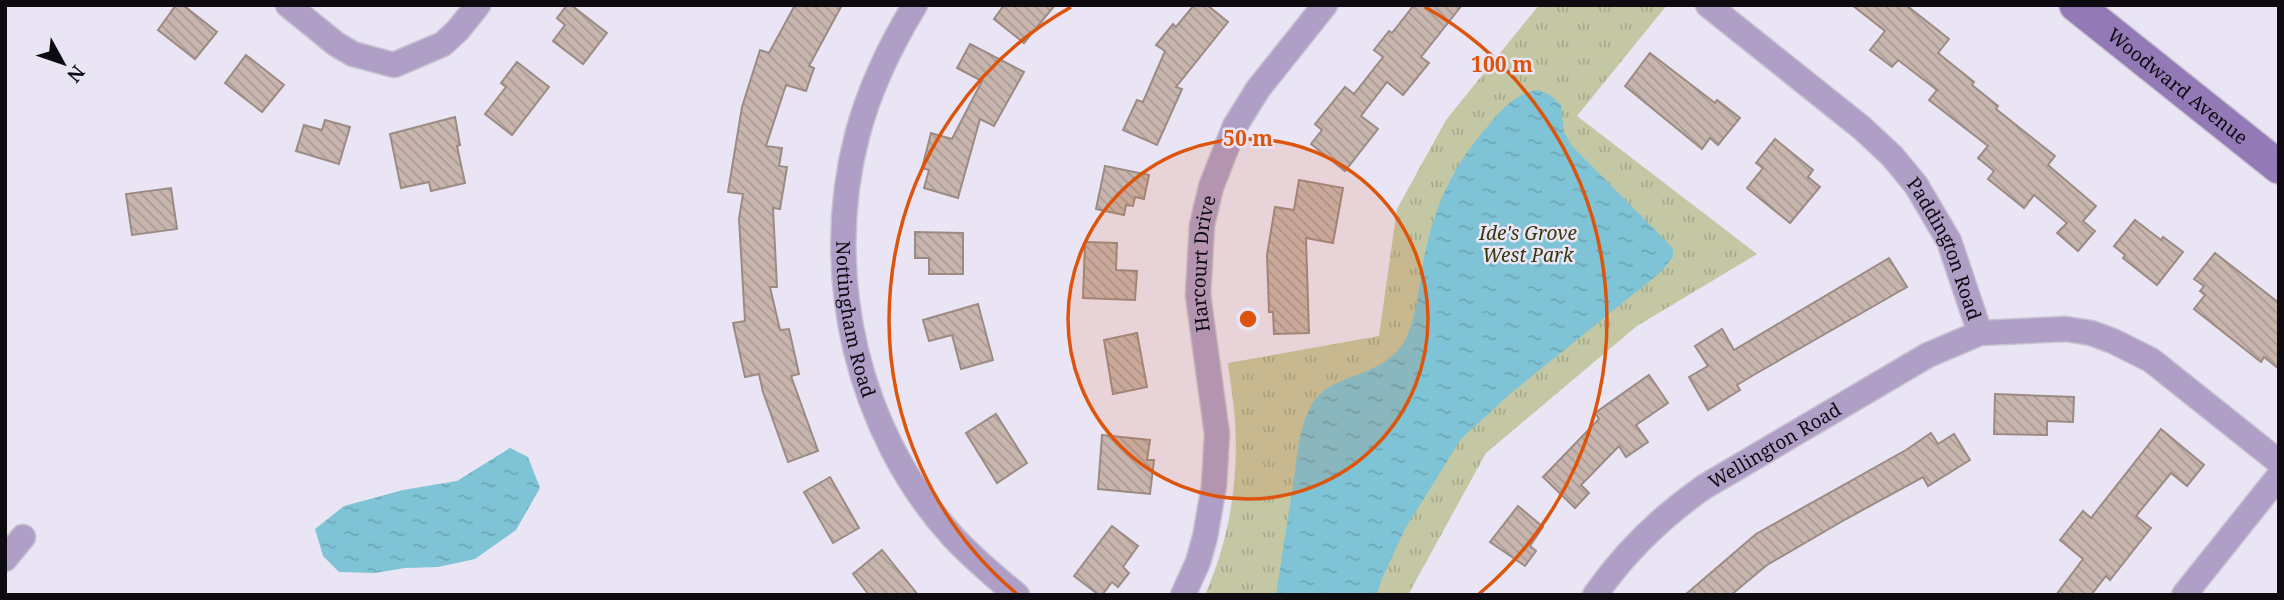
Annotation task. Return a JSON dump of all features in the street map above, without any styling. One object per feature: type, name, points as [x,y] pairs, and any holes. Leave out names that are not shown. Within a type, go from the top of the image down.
[{"type":"main road","name":"Woodward Avenue","points":[[2076,5],[2279,167]]},
{"type":"street","points":[[288,5],[336,44],[353,54],[394,65],[443,44],[478,5]]},
{"type":"street","name":"Nottingham Road","points":[[915,5],[877,78],[857,138],[850,171],[844,226],[844,287],[860,367],[878,417],[901,463],[927,504],[953,537],[985,569],[1017,595]]},
{"type":"street","name":"Harcourt Drive","points":[[1183,595],[1198,562],[1214,486],[1217,434],[1198,296],[1202,225],[1211,187],[1226,144],[1258,89],[1325,5]]},
{"type":"street","name":"Paddington Road","points":[[1708,5],[1862,128],[1892,156],[1916,185],[1949,241],[1980,332],[2066,329],[2091,333],[2113,341],[2151,360],[2279,461]]},
{"type":"street","name":"Wellington Road","points":[[1595,595],[1610,573],[1643,536],[1680,503],[1928,355],[1980,332]]},
{"type":"street","points":[[2184,595],[2279,476]]},
{"type":"street","points":[[5,559],[23,537]]},
{"type":"green space","name":"Ide's Grove West Park","points":[[1539,5],[1667,5],[1577,116],[1757,254],[1637,326],[1486,453],[1408,595],[1205,595],[1226,532],[1234,488],[1235,422],[1228,363],[1379,336],[1397,209],[1446,120]]},
{"type":"water","points":[[1538,90],[1550,95],[1561,105],[1564,132],[1572,146],[1667,242],[1673,249],[1673,257],[1661,272],[1511,393],[1461,439],[1405,529],[1377,595],[1276,595],[1299,441],[1311,406],[1320,394],[1331,386],[1372,369],[1397,351],[1411,327],[1428,239],[1455,172],[1475,141],[1504,108],[1516,98]]},
{"type":"water","points":[[510,448],[528,457],[540,488],[516,530],[475,559],[438,567],[405,568],[375,573],[339,572],[323,556],[315,529],[344,506],[403,490],[457,481]]},
{"type":"building","points":[[176,5],[183,5],[217,32],[195,59],[158,30]]},
{"type":"building","points":[[567,5],[571,5],[607,33],[583,64],[553,41],[565,25],[557,18]]},
{"type":"building","points":[[795,5],[842,5],[809,66],[814,68],[806,91],[786,85],[766,146],[782,148],[779,166],[787,167],[780,209],[773,208],[777,287],[770,287],[780,330],[789,329],[799,374],[791,376],[818,451],[788,462],[759,374],[745,377],[733,323],[745,321],[739,219],[743,194],[728,192],[742,107],[760,50],[769,53]]},
{"type":"building","points":[[1004,5],[1055,5],[1024,43],[994,19]]},
{"type":"building","points":[[1194,5],[1207,5],[1228,22],[1176,87],[1182,89],[1157,145],[1123,130],[1137,100],[1143,102],[1165,51],[1156,45],[1173,24],[1176,27]]},
{"type":"building","points":[[1414,5],[1462,5],[1421,57],[1429,63],[1403,95],[1387,82],[1361,116],[1378,129],[1345,171],[1311,144],[1322,130],[1315,124],[1345,87],[1354,94],[1383,57],[1374,50],[1389,31],[1392,33]]},
{"type":"building","points":[[1852,5],[1906,5],[1949,39],[1938,53],[1974,82],[1972,85],[1998,106],[1996,109],[2055,156],[2048,165],[2096,206],[2083,221],[2095,231],[2078,251],[2057,233],[2067,223],[2034,195],[2024,208],[1988,179],[1994,171],[1978,158],[1988,146],[1929,100],[1937,90],[1898,60],[1892,67],[1870,50],[1885,31]]},
{"type":"building","points":[[970,44],[1024,72],[994,126],[980,119],[958,198],[924,188],[929,170],[922,168],[931,133],[952,139],[982,81],[957,68]]},
{"type":"building","points":[[1650,53],[1715,103],[1717,100],[1740,118],[1718,145],[1710,138],[1702,149],[1625,86]]},
{"type":"building","points":[[246,55],[284,85],[262,112],[225,83]]},
{"type":"building","points":[[517,62],[549,87],[512,135],[485,114],[506,87],[501,83]]},
{"type":"building","points":[[455,117],[460,145],[457,146],[465,183],[431,191],[429,182],[401,188],[390,134]]},
{"type":"building","points":[[325,120],[350,127],[339,164],[296,151],[304,125],[322,130]]},
{"type":"building","points":[[1775,139],[1813,170],[1808,177],[1820,187],[1790,223],[1747,188],[1763,168],[1756,163]]},
{"type":"building","points":[[1105,166],[1149,175],[1144,199],[1135,197],[1133,206],[1126,205],[1124,215],[1096,209]]},
{"type":"building","points":[[1299,180],[1343,188],[1333,243],[1306,238],[1309,333],[1274,334],[1273,312],[1269,312],[1267,255],[1275,207],[1294,210]]},
{"type":"building","points":[[171,188],[177,229],[132,235],[126,194]]},
{"type":"building","points":[[2135,220],[2161,240],[2163,237],[2183,252],[2157,285],[2123,258],[2125,255],[2114,246]]},
{"type":"building","points":[[915,232],[963,233],[963,274],[929,274],[929,258],[915,258]]},
{"type":"building","points":[[1085,242],[1117,243],[1116,270],[1137,271],[1135,300],[1083,298]]},
{"type":"building","points":[[2215,253],[2279,303],[2279,369],[2264,357],[2261,362],[2194,309],[2205,295],[2200,291],[2204,286],[2194,279]]},
{"type":"building","points":[[1889,258],[1907,287],[1737,385],[1740,390],[1708,410],[1689,377],[1708,366],[1695,346],[1722,329],[1734,350]]},
{"type":"building","points":[[978,304],[993,360],[961,369],[952,335],[929,341],[923,320]]},
{"type":"building","points":[[1137,333],[1147,387],[1113,394],[1104,340]]},
{"type":"building","points":[[1649,375],[1668,403],[1636,425],[1648,442],[1626,457],[1619,446],[1581,485],[1589,493],[1575,508],[1543,477],[1599,419],[1595,413]]},
{"type":"building","points":[[1995,394],[2074,397],[2073,422],[2047,421],[2047,435],[1994,434]]},
{"type":"building","points":[[996,414],[1027,463],[997,483],[966,433]]},
{"type":"building","points":[[2161,429],[2204,465],[2187,486],[2171,473],[2136,516],[2151,528],[2110,580],[2106,576],[2091,595],[2056,595],[2083,559],[2060,540],[2083,511],[2091,518]]},
{"type":"building","points":[[1931,433],[1938,444],[1954,434],[1970,460],[1928,486],[1923,477],[1846,519],[1767,565],[1731,595],[1685,595],[1756,534],[1906,450]]},
{"type":"building","points":[[1102,435],[1150,440],[1147,460],[1154,460],[1150,494],[1098,489]]},
{"type":"building","points":[[830,477],[859,528],[833,543],[804,492]]},
{"type":"building","points":[[1518,506],[1543,527],[1530,546],[1536,551],[1525,566],[1490,542]]},
{"type":"building","points":[[1112,526],[1138,546],[1123,567],[1129,573],[1118,587],[1112,582],[1102,595],[1099,595],[1074,576]]},
{"type":"building","points":[[882,550],[918,595],[869,595],[853,574]]}]
